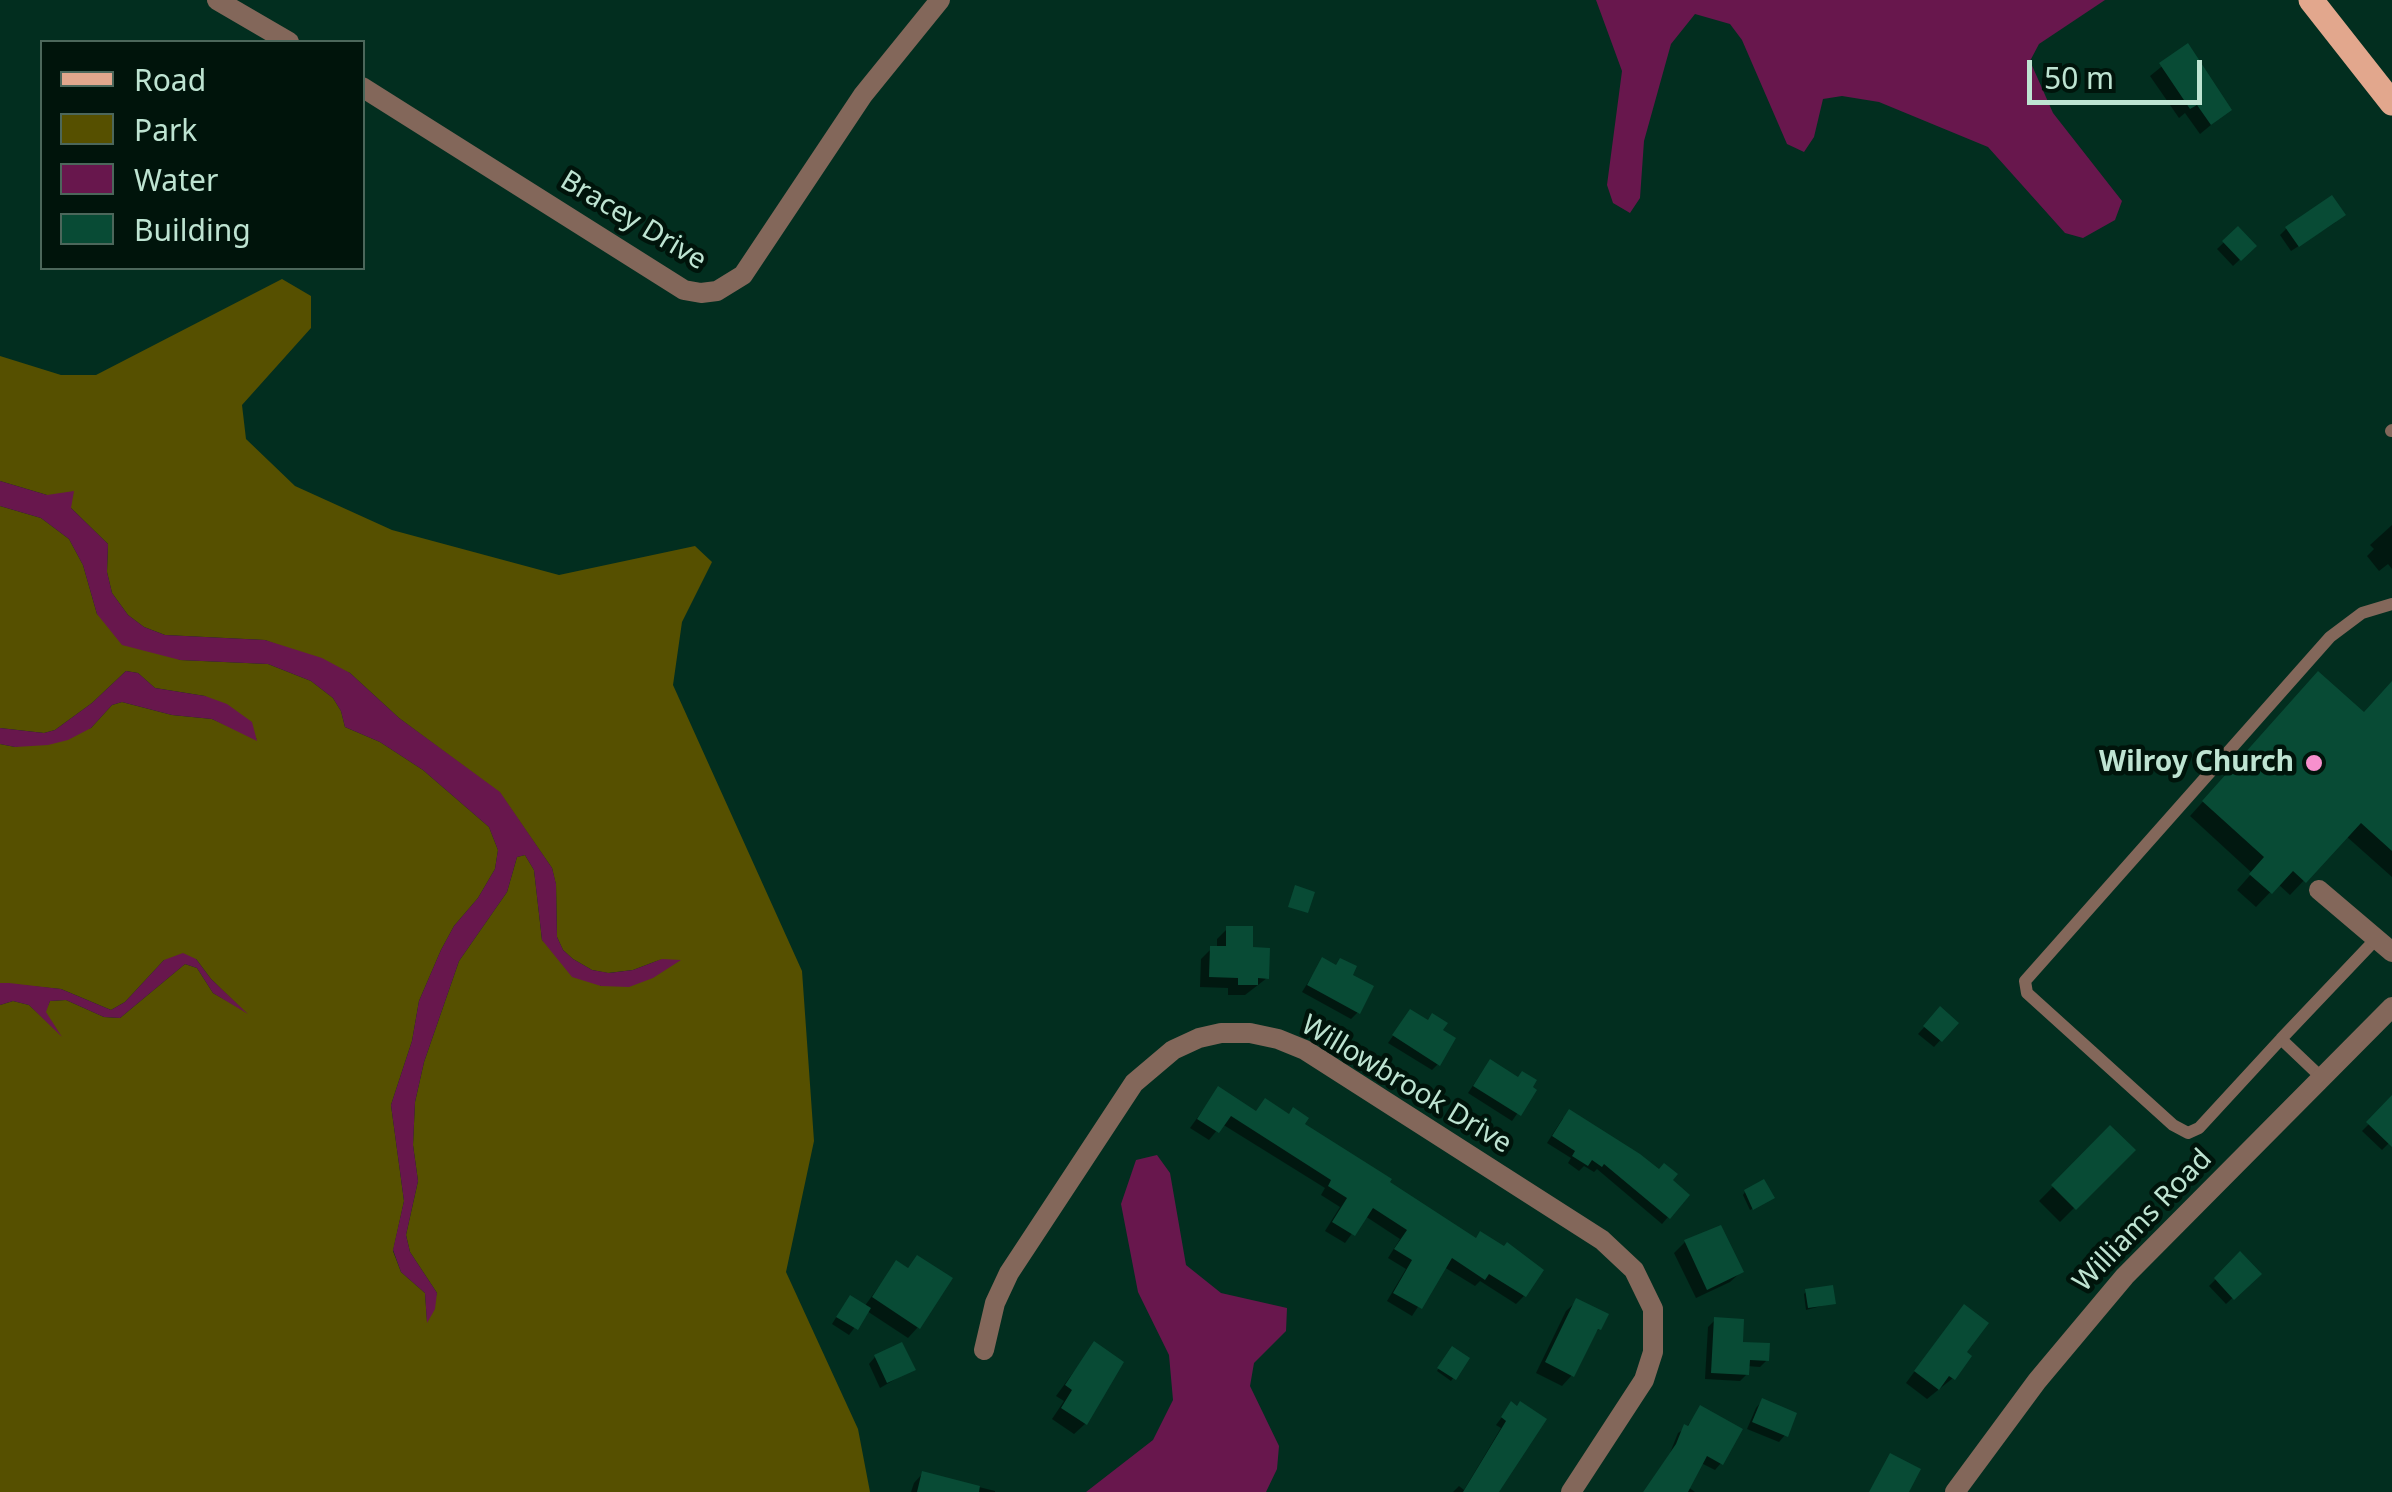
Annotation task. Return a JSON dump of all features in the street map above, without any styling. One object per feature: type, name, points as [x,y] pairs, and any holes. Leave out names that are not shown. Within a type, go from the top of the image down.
[{"type":"main road","points":[[2312,0],[2392,103]]},
{"type":"street","points":[[217,0],[286,40]]},
{"type":"street","name":"Bracey Drive","points":[[365,89],[684,290],[717,291],[743,275],[863,95],[940,0]]},
{"type":"street","points":[[2320,890],[2384,946]]},
{"type":"street","name":"Williams Road","points":[[1956,1492],[2037,1381],[2112,1290],[2392,1007]]},
{"type":"street","name":"Willowbrook Drive","points":[[984,1350],[994,1304],[1009,1273],[1134,1083],[1173,1050],[1198,1038],[1250,1033],[1278,1039],[1305,1050],[1602,1240],[1634,1270],[1653,1309],[1653,1352],[1644,1380],[1571,1492]]},
{"type":"lane","points":[[2384,946],[2281,1038],[2199,1128],[2188,1132],[2173,1126],[2027,994],[2025,981],[2330,637],[2362,613],[2392,604]]},
{"type":"lane","points":[[2281,1038],[2321,1078]]},
{"type":"green space","points":[[282,279],[311,296],[311,328],[242,405],[246,439],[295,486],[392,530],[559,575],[695,546],[712,562],[682,622],[673,685],[802,971],[814,1141],[786,1272],[858,1429],[870,1492],[0,1492],[0,1005],[13,1001],[29,1005],[58,1032],[45,1012],[50,1001],[66,1000],[104,1017],[120,1018],[185,964],[197,968],[213,993],[243,1010],[196,959],[164,960],[125,1002],[111,1010],[61,989],[0,983],[0,744],[15,747],[91,728],[112,705],[122,702],[172,715],[212,719],[257,739],[205,696],[155,688],[138,673],[126,671],[55,730],[44,733],[0,728],[0,506],[41,518],[69,539],[83,565],[97,614],[180,660],[268,664],[311,681],[333,698],[345,727],[380,742],[423,770],[489,827],[498,850],[495,869],[441,950],[419,1001],[412,1041],[391,1105],[404,1201],[393,1251],[401,1272],[425,1293],[427,1321],[437,1293],[410,1252],[406,1235],[418,1181],[413,1145],[415,1102],[424,1062],[459,961],[507,892],[517,857],[525,855],[534,870],[542,940],[601,986],[662,959],[633,970],[608,973],[592,970],[573,959],[557,937],[552,868],[500,793],[399,718],[350,673],[265,640],[165,635],[144,627],[128,615],[112,593],[107,572],[108,544],[71,508],[47,495],[0,481],[0,356],[61,375],[96,375]]},
{"type":"water","points":[[1596,0],[2105,0],[2039,44],[2030,61],[2053,113],[2122,201],[2115,220],[2083,238],[2065,233],[1988,147],[1879,102],[1842,96],[1823,99],[1814,137],[1804,152],[1787,144],[1742,40],[1730,24],[1695,14],[1671,44],[1644,141],[1640,198],[1630,213],[1613,203],[1607,185],[1622,71]]},
{"type":"water","points":[[0,481],[47,495],[74,491],[71,508],[108,544],[107,572],[112,593],[128,615],[144,627],[165,635],[265,640],[322,658],[350,673],[399,718],[500,792],[552,868],[557,937],[573,959],[592,970],[609,973],[633,970],[662,959],[681,960],[653,978],[629,987],[601,986],[572,977],[542,940],[534,870],[525,855],[517,857],[507,892],[459,961],[424,1062],[415,1102],[413,1145],[418,1181],[406,1235],[410,1252],[437,1293],[435,1309],[427,1323],[425,1293],[401,1272],[393,1250],[404,1201],[391,1105],[412,1041],[419,1001],[441,950],[495,869],[498,850],[489,827],[423,770],[380,742],[345,727],[333,698],[311,681],[268,664],[180,660],[122,645],[97,614],[83,565],[69,539],[41,518],[0,506]]},
{"type":"water","points":[[126,671],[138,673],[155,688],[205,696],[227,704],[252,722],[257,741],[212,719],[172,715],[122,702],[112,705],[91,728],[68,740],[15,747],[0,744],[0,728],[44,733],[55,730]]},
{"type":"water","points":[[183,953],[196,959],[248,1014],[213,993],[197,968],[185,964],[120,1018],[104,1017],[66,1000],[50,1001],[46,1012],[62,1037],[29,1005],[13,1001],[0,1005],[0,983],[9,983],[61,989],[111,1010],[125,1002],[164,960]]},
{"type":"water","points":[[1157,1155],[1170,1173],[1186,1265],[1221,1293],[1287,1308],[1286,1331],[1254,1363],[1250,1386],[1279,1446],[1277,1469],[1266,1492],[1086,1492],[1153,1440],[1173,1400],[1169,1355],[1138,1292],[1121,1204],[1136,1160]]},
{"type":"building","points":[[2188,43],[2232,110],[2211,125],[2197,105],[2190,109],[2159,63]]},
{"type":"building","points":[[2332,195],[2346,215],[2299,247],[2285,227]]},
{"type":"building","points":[[2238,226],[2257,246],[2241,261],[2222,241]]},
{"type":"building","name":"Wilroy Church","points":[[2318,671],[2364,712],[2392,681],[2392,851],[2361,823],[2306,883],[2293,871],[2272,894],[2249,874],[2264,857],[2202,801]]},
{"type":"building","points":[[1295,885],[1315,892],[1308,913],[1288,907]]},
{"type":"building","points":[[1226,926],[1253,926],[1253,947],[1270,948],[1269,979],[1258,978],[1258,985],[1238,985],[1238,978],[1209,977],[1210,946],[1226,946]]},
{"type":"building","points":[[1322,957],[1336,965],[1340,958],[1357,966],[1353,975],[1374,986],[1360,1014],[1307,985]]},
{"type":"building","points":[[1940,1006],[1959,1023],[1942,1042],[1923,1026]]},
{"type":"building","points":[[1410,1009],[1428,1020],[1432,1013],[1448,1023],[1443,1030],[1456,1038],[1440,1066],[1392,1035]]},
{"type":"building","points":[[1490,1059],[1518,1077],[1522,1071],[1537,1080],[1533,1087],[1537,1090],[1521,1116],[1473,1086]]},
{"type":"building","points":[[1218,1086],[1256,1111],[1265,1098],[1289,1114],[1293,1107],[1309,1118],[1305,1124],[1476,1238],[1480,1231],[1504,1246],[1507,1242],[1544,1270],[1526,1297],[1489,1274],[1485,1280],[1452,1258],[1422,1309],[1393,1293],[1412,1260],[1394,1249],[1407,1230],[1373,1208],[1355,1236],[1332,1222],[1347,1198],[1328,1186],[1331,1180],[1231,1116],[1219,1133],[1197,1119]]},
{"type":"building","points":[[2392,1095],[2392,1147],[2366,1122]]},
{"type":"building","points":[[1569,1109],[1659,1169],[1664,1163],[1678,1174],[1673,1180],[1690,1195],[1670,1219],[1604,1164],[1602,1167],[1592,1160],[1588,1166],[1572,1156],[1575,1151],[1552,1136]]},
{"type":"building","points":[[2110,1125],[2136,1150],[2076,1210],[2051,1185]]},
{"type":"building","points":[[1764,1179],[1775,1198],[1753,1210],[1744,1190]]},
{"type":"building","points":[[1721,1225],[1744,1272],[1707,1290],[1684,1240]]},
{"type":"building","points":[[2240,1251],[2262,1274],[2234,1300],[2214,1278]]},
{"type":"building","points":[[917,1255],[953,1278],[920,1329],[872,1297],[896,1260],[908,1268]]},
{"type":"building","points":[[1833,1285],[1836,1304],[1808,1308],[1805,1289]]},
{"type":"building","points":[[850,1295],[871,1308],[858,1330],[836,1317]]},
{"type":"building","points":[[1576,1298],[1609,1314],[1574,1377],[1545,1362]]},
{"type":"building","points":[[1964,1304],[1989,1323],[1967,1352],[1972,1356],[1955,1380],[1949,1376],[1939,1390],[1914,1371]]},
{"type":"building","points":[[1714,1317],[1744,1319],[1743,1342],[1770,1343],[1769,1361],[1750,1360],[1749,1375],[1711,1373]]},
{"type":"building","points":[[1094,1341],[1124,1362],[1087,1425],[1061,1408],[1072,1390],[1065,1385]]},
{"type":"building","points":[[902,1342],[916,1370],[887,1383],[874,1355]]},
{"type":"building","points":[[1452,1346],[1470,1358],[1456,1380],[1437,1368]]},
{"type":"building","points":[[1762,1398],[1797,1413],[1788,1437],[1752,1422]]},
{"type":"building","points":[[1511,1401],[1517,1406],[1520,1401],[1547,1419],[1499,1492],[1463,1492],[1506,1421],[1501,1417]]},
{"type":"building","points":[[1700,1405],[1743,1429],[1723,1465],[1707,1456],[1688,1492],[1643,1492],[1676,1444],[1684,1424],[1688,1426]]},
{"type":"building","points":[[1890,1453],[1921,1469],[1909,1492],[1869,1492]]},
{"type":"building","points":[[922,1471],[980,1486],[979,1492],[917,1492]]},
{"type":"place","name":"Wilroy Church","points":[[2314,763]]}]
